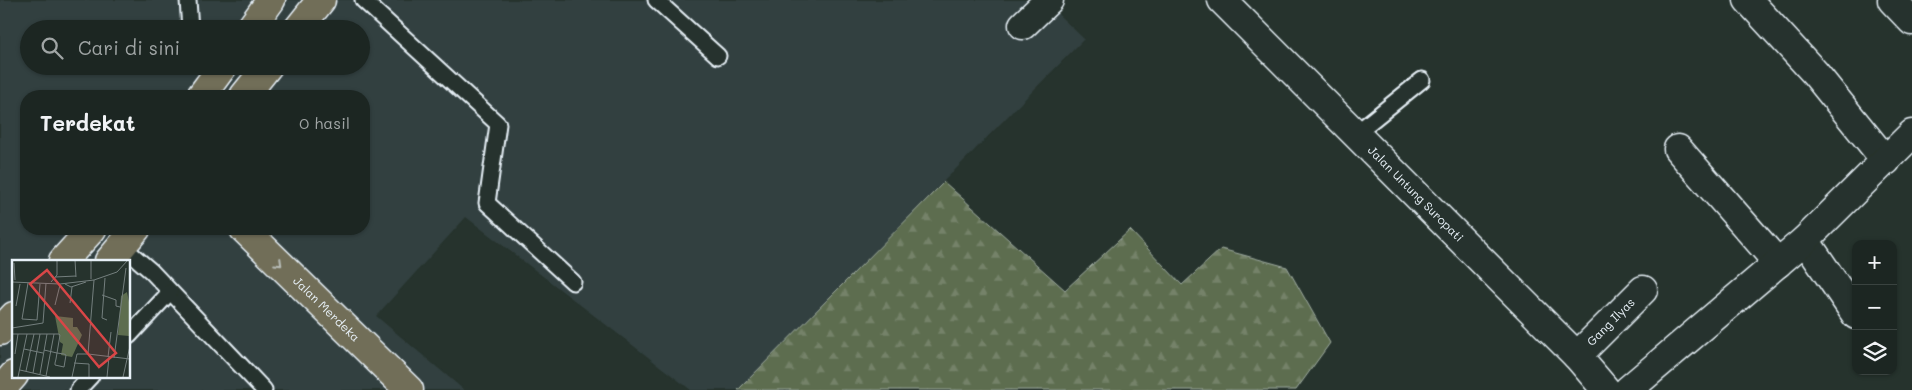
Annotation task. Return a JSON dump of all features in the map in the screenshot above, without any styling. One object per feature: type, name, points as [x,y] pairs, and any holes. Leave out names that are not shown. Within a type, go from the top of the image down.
[{"type":"main road","points":[[256,20],[270,0]]},
{"type":"main road","points":[[305,20],[321,0]]},
{"type":"main road","points":[[249,90],[261,75]]},
{"type":"main road","points":[[64,260],[87,235]]},
{"type":"main road","name":"Jalan Merdeka","points":[[250,235],[409,390]]},
{"type":"main road","points":[[0,331],[12,318]]},
{"type":"main road","points":[[1,390],[12,377]]},
{"type":"street","points":[[1024,24],[1049,0]]},
{"type":"street","name":"Jalan Untung Suropati","points":[[1222,0],[1577,356],[1606,390]]},
{"type":"street","points":[[1628,390],[1805,240],[1902,152],[1815,73],[1748,0]]},
{"type":"street","points":[[1892,0],[1912,21]]},
{"type":"street","points":[[1678,149],[1778,263]]},
{"type":"street","points":[[1805,240],[1852,309]]},
{"type":"street","name":"Gang Ilyas","points":[[1577,356],[1644,290]]},
{"type":"lane","points":[[188,0],[189,20]]},
{"type":"lane","points":[[363,0],[498,124],[487,204],[572,282]]},
{"type":"lane","points":[[656,0],[718,56]]},
{"type":"lane","points":[[1355,134],[1422,80]]},
{"type":"lane","points":[[123,245],[151,271],[264,390]]},
{"type":"lane","points":[[130,335],[170,292]]},
{"type":"lane","points":[[78,390],[89,378]]},
{"type":"shaded area","points":[[0,0],[1043,0],[1084,39],[738,390],[691,390],[466,217],[376,316],[464,390],[0,390]]},
{"type":"green space","points":[[944,182],[1065,290],[1130,230],[1182,285],[1221,249],[1287,267],[1330,343],[1296,390],[738,390]]}]
